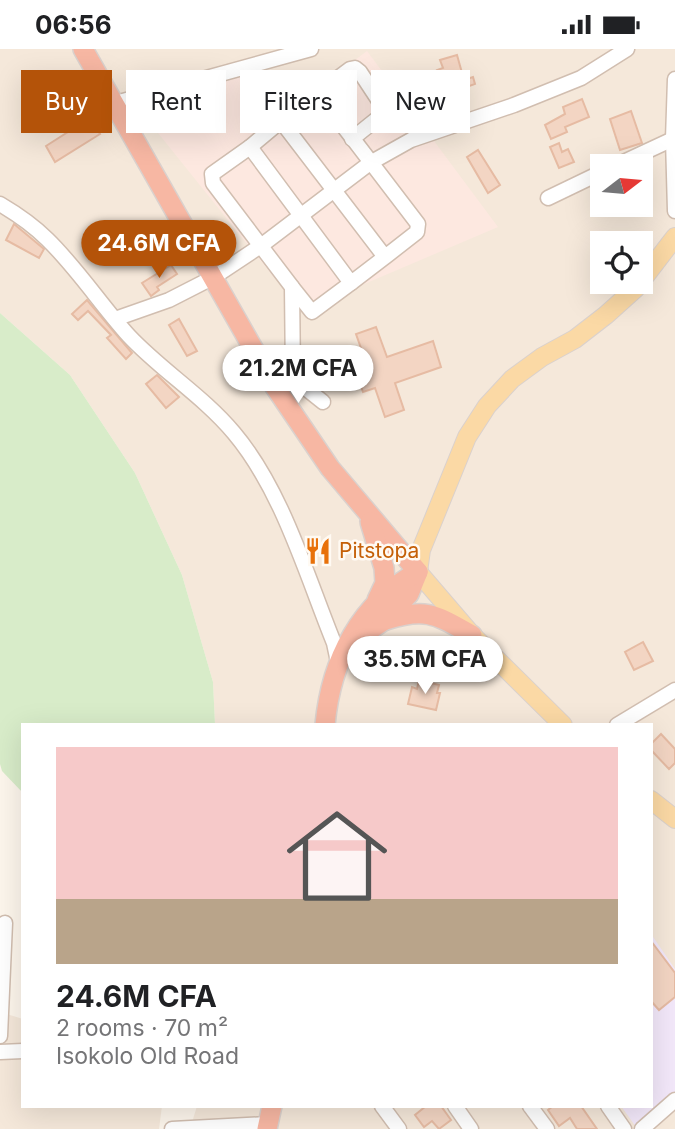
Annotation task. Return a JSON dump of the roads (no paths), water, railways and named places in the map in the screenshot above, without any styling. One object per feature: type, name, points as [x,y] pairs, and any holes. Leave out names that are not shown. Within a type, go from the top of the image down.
[{"type":"highway","points":[[83,49],[214,277],[284,383],[330,468],[418,572],[398,583],[377,616],[352,632],[330,685],[325,723]]},
{"type":"highway","points":[[368,514],[384,568],[385,583],[377,616]]},
{"type":"highway","points":[[377,616],[411,612],[427,614],[472,635]]},
{"type":"main road","points":[[562,723],[472,635],[418,572],[421,550],[467,437],[487,406],[512,379],[542,357],[575,339],[636,288],[675,237]]},
{"type":"main road","points":[[653,802],[675,819]]},
{"type":"street","points":[[113,104],[310,49]]},
{"type":"street","points":[[115,319],[169,300],[214,277],[262,246],[370,163],[411,141],[581,78],[627,49]]},
{"type":"street","points":[[349,70],[355,68],[360,72],[385,110],[352,139]]},
{"type":"street","points":[[675,79],[675,211]]},
{"type":"street","points":[[267,133],[212,174],[213,183],[312,312],[417,232],[419,227],[348,133]]},
{"type":"street","points":[[290,133],[384,257]]},
{"type":"street","points":[[641,154],[673,139]]},
{"type":"street","points":[[250,147],[351,283]]},
{"type":"street","points":[[548,198],[590,178]]},
{"type":"street","points":[[0,204],[25,220],[48,240],[131,338],[235,433],[262,472],[334,643],[338,662]]},
{"type":"street","points":[[292,287],[284,383],[323,402]]},
{"type":"street","points":[[620,723],[675,690]]},
{"type":"street","points":[[0,1036],[5,923]]},
{"type":"street","points":[[0,1052],[21,1051]]},
{"type":"street","points":[[642,1129],[675,1100]]},
{"type":"street","points":[[383,1108],[399,1129]]},
{"type":"street","points":[[456,1108],[471,1129]]},
{"type":"street","points":[[531,1108],[547,1129]]},
{"type":"street","points":[[609,1108],[624,1129]]},
{"type":"street","points":[[172,1129],[269,1120]]},
{"type":"place","name":"Pitstopa","points":[[318,551]]}]
